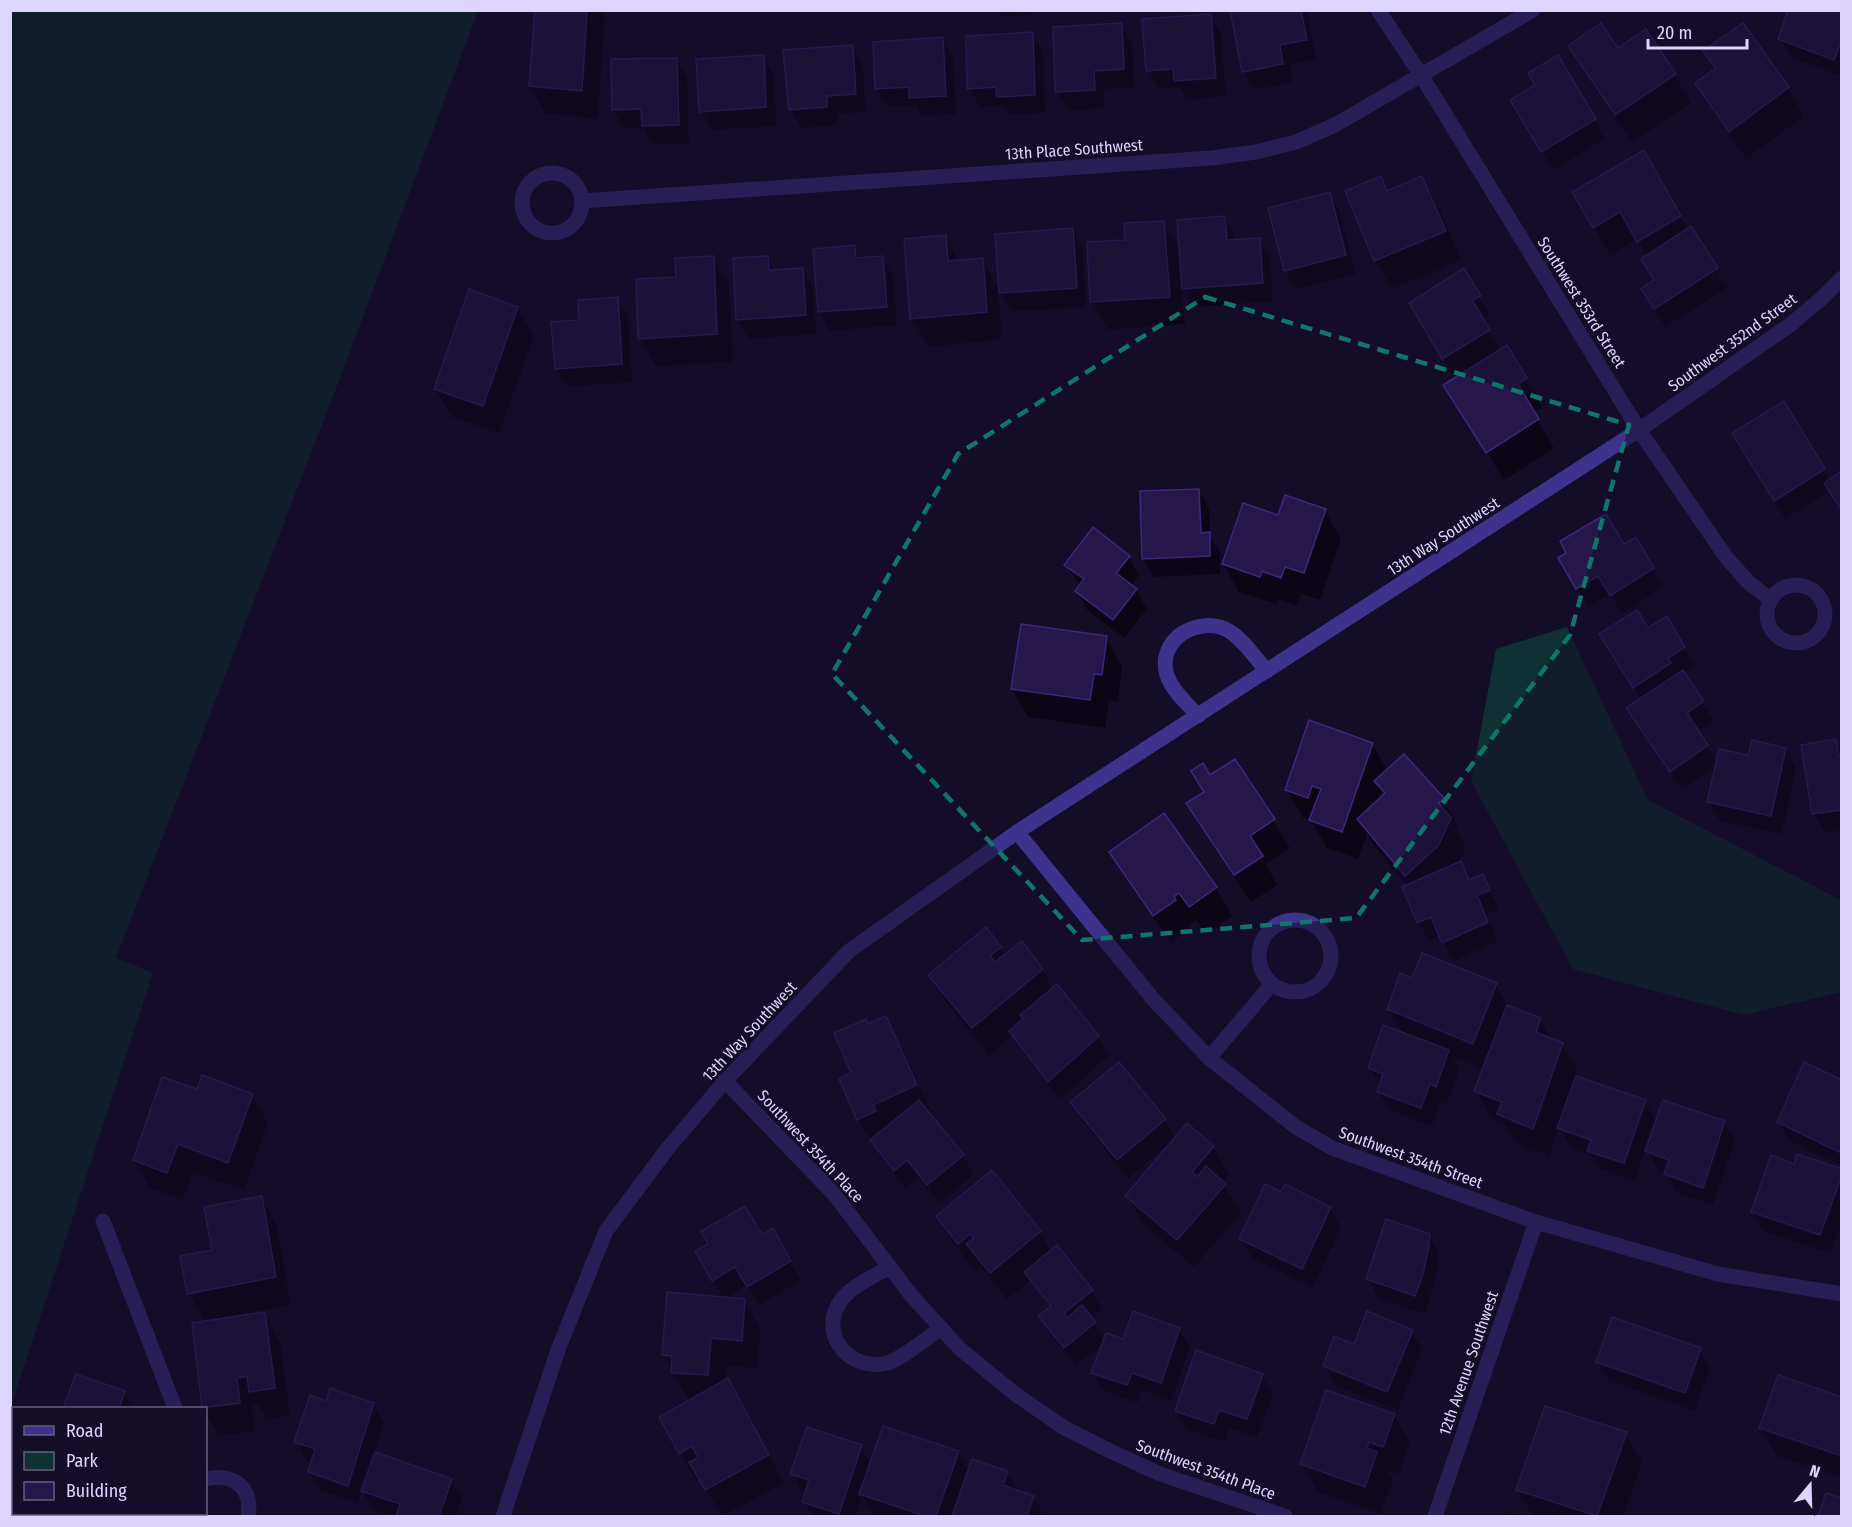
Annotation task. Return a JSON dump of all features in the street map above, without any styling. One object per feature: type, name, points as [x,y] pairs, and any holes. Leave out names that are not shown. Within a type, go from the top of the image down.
[{"type":"street","name":"Southwest 353rd Street","points":[[1378,10],[1421,75],[1639,429],[1726,557],[1748,582],[1770,599]]},
{"type":"street","name":"13th Place Southwest","points":[[582,201],[1200,159],[1256,152],[1296,142],[1335,124],[1533,10]]},
{"type":"street","points":[[555,172],[566,175],[574,182],[580,190],[582,201],[582,210],[578,219],[563,231],[554,233],[545,232],[528,223],[521,205],[522,194],[527,185],[544,173],[555,172]]},
{"type":"street","name":"Southwest 352nd Street","points":[[1639,429],[1790,325],[1842,278]]},
{"type":"street","name":"13th Way Southwest","points":[[504,1516],[559,1347],[606,1231],[668,1148],[725,1081],[849,951],[1017,832],[1639,429]]},
{"type":"street","points":[[1198,716],[1172,687],[1166,674],[1166,659],[1170,646],[1190,627],[1204,624],[1218,626],[1231,632],[1267,672]]},
{"type":"street","name":"Southwest 354th Street","points":[[1017,832],[1153,999],[1209,1058],[1296,1127],[1332,1148],[1536,1222],[1718,1274],[1842,1294]]},
{"type":"street","points":[[1295,920],[1318,929],[1326,938],[1330,950],[1330,963],[1326,974],[1318,984],[1307,990],[1295,992],[1282,990],[1272,984],[1264,974],[1259,963],[1259,956],[1264,939],[1272,928],[1283,922],[1295,920]]},
{"type":"street","points":[[1209,1058],[1272,984]]},
{"type":"street","name":"Southwest 354th Place","points":[[725,1081],[834,1194],[911,1295],[959,1348],[1016,1394],[1063,1427],[1108,1450],[1161,1474],[1285,1516]]},
{"type":"street","points":[[103,1221],[175,1407]]},
{"type":"street","name":"12th Avenue Southwest","points":[[1435,1516],[1536,1222]]},
{"type":"street","points":[[890,1267],[846,1294],[838,1305],[833,1319],[834,1333],[839,1346],[849,1357],[861,1364],[876,1365],[890,1362],[942,1328]]},
{"type":"street","points":[[207,1479],[218,1476],[230,1478],[240,1485],[247,1495],[250,1507],[248,1516]]},
{"type":"highlighted area","points":[[1205,297],[1629,425],[1570,635],[1356,918],[1082,940],[832,674],[958,454]]},
{"type":"green space","points":[[11,10],[478,11],[335,391],[116,958],[153,973],[11,1406]]},
{"type":"green space","points":[[1567,627],[1648,800],[1841,900],[1841,992],[1744,1015],[1573,969],[1471,781],[1496,649]]},
{"type":"building","points":[[535,10],[587,10],[582,91],[529,86]]},
{"type":"building","points":[[1230,10],[1301,10],[1307,40],[1280,45],[1283,64],[1242,72]]},
{"type":"building","points":[[1788,10],[1842,10],[1842,39],[1834,60],[1778,39]]},
{"type":"building","points":[[1211,14],[1216,78],[1174,81],[1173,69],[1146,71],[1142,19]]},
{"type":"building","points":[[1122,23],[1124,69],[1094,71],[1095,90],[1055,92],[1053,27]]},
{"type":"building","points":[[1601,23],[1618,48],[1646,29],[1676,74],[1615,115],[1568,46]]},
{"type":"building","points":[[1743,23],[1789,87],[1729,132],[1695,83],[1716,68],[1703,51]]},
{"type":"building","points":[[1033,32],[1035,95],[997,97],[996,87],[967,89],[966,36]]},
{"type":"building","points":[[943,37],[946,96],[909,98],[909,87],[875,89],[873,42]]},
{"type":"building","points":[[853,45],[856,94],[827,96],[827,107],[789,110],[783,50]]},
{"type":"building","points":[[764,55],[766,107],[699,112],[696,59]]},
{"type":"building","points":[[1558,55],[1596,119],[1541,152],[1510,100],[1535,85],[1528,73]]},
{"type":"building","points":[[677,58],[679,125],[642,126],[641,109],[612,110],[611,59]]},
{"type":"building","points":[[1644,150],[1681,216],[1637,242],[1620,212],[1593,228],[1572,192]]},
{"type":"building","points":[[1381,176],[1387,191],[1422,176],[1446,231],[1374,261],[1345,191]]},
{"type":"building","points":[[1330,192],[1346,255],[1284,271],[1268,208]]},
{"type":"building","points":[[1225,216],[1227,240],[1260,238],[1263,283],[1182,289],[1177,220]]},
{"type":"building","points":[[1164,221],[1170,297],[1090,302],[1087,242],[1125,240],[1124,223]]},
{"type":"building","points":[[1691,226],[1718,268],[1654,309],[1641,289],[1654,280],[1641,259]]},
{"type":"building","points":[[1073,228],[1077,288],[999,293],[995,234]]},
{"type":"building","points":[[946,235],[948,261],[983,258],[987,312],[910,319],[904,239]]},
{"type":"building","points":[[855,245],[856,258],[883,256],[887,307],[818,312],[813,249]]},
{"type":"building","points":[[714,256],[717,334],[638,339],[636,279],[676,277],[675,258]]},
{"type":"building","points":[[768,256],[769,270],[803,268],[806,315],[736,320],[733,258]]},
{"type":"building","points":[[1464,268],[1481,296],[1472,300],[1490,330],[1442,359],[1409,303]]},
{"type":"building","points":[[469,289],[518,307],[483,406],[434,389]]},
{"type":"building","points":[[618,297],[622,364],[555,369],[551,322],[579,320],[578,300]]},
{"type":"building","points":[[1507,345],[1527,378],[1518,384],[1539,419],[1486,453],[1443,385]]},
{"type":"building","points":[[1784,401],[1825,469],[1774,501],[1732,433]]},
{"type":"building","points":[[1842,471],[1842,511],[1824,483]]},
{"type":"building","points":[[1199,489],[1201,533],[1210,532],[1210,556],[1142,559],[1140,491]]},
{"type":"building","points":[[1285,495],[1326,509],[1304,573],[1285,567],[1281,578],[1262,571],[1260,577],[1222,564],[1243,503],[1278,515]]},
{"type":"building","points":[[1606,514],[1624,544],[1636,537],[1654,568],[1610,596],[1598,576],[1576,589],[1558,558],[1566,553],[1560,541]]},
{"type":"building","points":[[1093,527],[1130,556],[1116,573],[1137,589],[1113,620],[1075,591],[1084,579],[1064,565]]},
{"type":"building","points":[[1637,610],[1648,628],[1667,616],[1685,647],[1668,658],[1671,663],[1633,688],[1599,634]]},
{"type":"building","points":[[1021,624],[1107,636],[1102,675],[1094,674],[1090,700],[1011,689]]},
{"type":"building","points":[[1683,670],[1704,701],[1687,713],[1708,745],[1670,772],[1626,708]]},
{"type":"building","points":[[1309,720],[1373,743],[1342,832],[1309,820],[1321,789],[1312,786],[1308,798],[1285,790]]},
{"type":"building","points":[[1836,739],[1839,757],[1842,756],[1842,810],[1812,814],[1801,745]]},
{"type":"building","points":[[1752,740],[1786,748],[1771,816],[1707,802],[1719,749],[1748,755]]},
{"type":"building","points":[[1404,754],[1444,798],[1439,803],[1451,818],[1438,846],[1405,876],[1357,819],[1385,793],[1374,781]]},
{"type":"building","points":[[1235,759],[1275,819],[1250,836],[1263,856],[1234,875],[1186,803],[1204,792],[1191,771],[1203,763],[1210,775]]},
{"type":"building","points":[[1164,813],[1217,887],[1189,907],[1179,893],[1174,897],[1176,900],[1153,916],[1109,852]]},
{"type":"building","points":[[1461,861],[1469,880],[1483,874],[1490,890],[1477,895],[1488,922],[1442,943],[1431,917],[1417,923],[1402,887]]},
{"type":"building","points":[[986,927],[1001,947],[990,956],[995,962],[1022,941],[1043,969],[972,1028],[928,975]]},
{"type":"building","points":[[1422,953],[1497,983],[1473,1044],[1387,1009],[1400,973],[1412,978]]},
{"type":"building","points":[[1057,984],[1099,1036],[1048,1082],[1009,1031],[1023,1019],[1020,1015]]},
{"type":"building","points":[[1507,1005],[1541,1018],[1536,1032],[1563,1043],[1533,1129],[1497,1114],[1502,1102],[1474,1091]]},
{"type":"building","points":[[886,1016],[917,1085],[873,1105],[876,1111],[857,1120],[839,1079],[851,1073],[834,1033],[866,1019],[868,1024]]},
{"type":"building","points":[[1383,1025],[1449,1050],[1436,1087],[1430,1084],[1421,1108],[1377,1092],[1383,1074],[1368,1068]]},
{"type":"building","points":[[1119,1062],[1166,1119],[1117,1160],[1070,1102]]},
{"type":"building","points":[[1804,1062],[1842,1080],[1840,1107],[1842,1108],[1842,1146],[1839,1152],[1777,1122]]},
{"type":"building","points":[[202,1075],[253,1094],[228,1163],[178,1144],[167,1173],[133,1160],[162,1077],[197,1089]]},
{"type":"building","points":[[1576,1076],[1646,1100],[1624,1163],[1587,1151],[1591,1140],[1557,1128]]},
{"type":"building","points":[[919,1100],[964,1155],[927,1185],[907,1160],[894,1171],[870,1140]]},
{"type":"building","points":[[1663,1100],[1725,1121],[1703,1188],[1664,1174],[1669,1160],[1645,1151]]},
{"type":"building","points":[[1187,1123],[1214,1146],[1192,1172],[1197,1177],[1206,1166],[1226,1184],[1177,1240],[1125,1196]]},
{"type":"building","points":[[1797,1154],[1842,1169],[1842,1175],[1820,1235],[1751,1212],[1771,1155],[1794,1164]]},
{"type":"building","points":[[992,1170],[1041,1231],[990,1273],[966,1244],[974,1238],[970,1234],[958,1244],[936,1216]]},
{"type":"building","points":[[1265,1184],[1281,1192],[1285,1184],[1331,1207],[1302,1269],[1239,1239]]},
{"type":"building","points":[[262,1196],[276,1277],[187,1294],[180,1256],[212,1250],[204,1207]]},
{"type":"building","points":[[745,1206],[762,1235],[773,1228],[791,1261],[747,1287],[735,1267],[712,1281],[695,1251],[708,1244],[701,1231]]},
{"type":"building","points":[[1386,1219],[1430,1234],[1423,1274],[1415,1296],[1366,1279]]},
{"type":"building","points":[[1057,1245],[1093,1290],[1064,1313],[1067,1318],[1082,1305],[1096,1322],[1064,1348],[1038,1316],[1051,1306],[1024,1272]]},
{"type":"building","points":[[667,1292],[745,1299],[742,1341],[711,1338],[708,1375],[671,1373],[672,1356],[662,1355]]},
{"type":"building","points":[[1133,1311],[1180,1328],[1161,1383],[1132,1373],[1127,1385],[1091,1373],[1106,1333],[1123,1339]]},
{"type":"building","points":[[1367,1311],[1413,1330],[1387,1392],[1323,1366],[1334,1336],[1354,1344]]},
{"type":"building","points":[[265,1312],[275,1388],[249,1392],[247,1376],[237,1378],[240,1403],[202,1407],[192,1323]]},
{"type":"building","points":[[1612,1317],[1701,1348],[1685,1393],[1596,1362]]},
{"type":"building","points":[[1196,1350],[1263,1374],[1247,1419],[1219,1410],[1214,1424],[1175,1411]]},
{"type":"building","points":[[76,1374],[125,1391],[119,1407],[63,1407]]},
{"type":"building","points":[[1778,1375],[1842,1397],[1842,1456],[1759,1428]]},
{"type":"building","points":[[728,1378],[769,1455],[705,1490],[689,1462],[698,1458],[692,1446],[679,1454],[659,1417]]},
{"type":"building","points":[[330,1388],[374,1403],[348,1486],[308,1472],[315,1449],[294,1442],[310,1395],[326,1401]]},
{"type":"building","points":[[1326,1390],[1395,1414],[1383,1447],[1369,1442],[1367,1448],[1377,1452],[1365,1487],[1300,1464]]},
{"type":"building","points":[[1545,1406],[1627,1432],[1597,1516],[1516,1490]]},
{"type":"building","points":[[883,1426],[959,1451],[936,1516],[925,1516],[859,1494]]},
{"type":"building","points":[[807,1427],[862,1445],[839,1514],[802,1502],[809,1480],[790,1474]]},
{"type":"building","points":[[375,1452],[452,1479],[439,1516],[396,1516],[400,1504],[361,1491]]},
{"type":"building","points":[[972,1459],[1008,1471],[1003,1485],[1034,1496],[1027,1516],[952,1516]]},
{"type":"building","points":[[1826,1493],[1842,1498],[1842,1516],[1818,1516]]},
{"type":"building","points":[[29,1515],[102,1515],[102,1516]]}]
